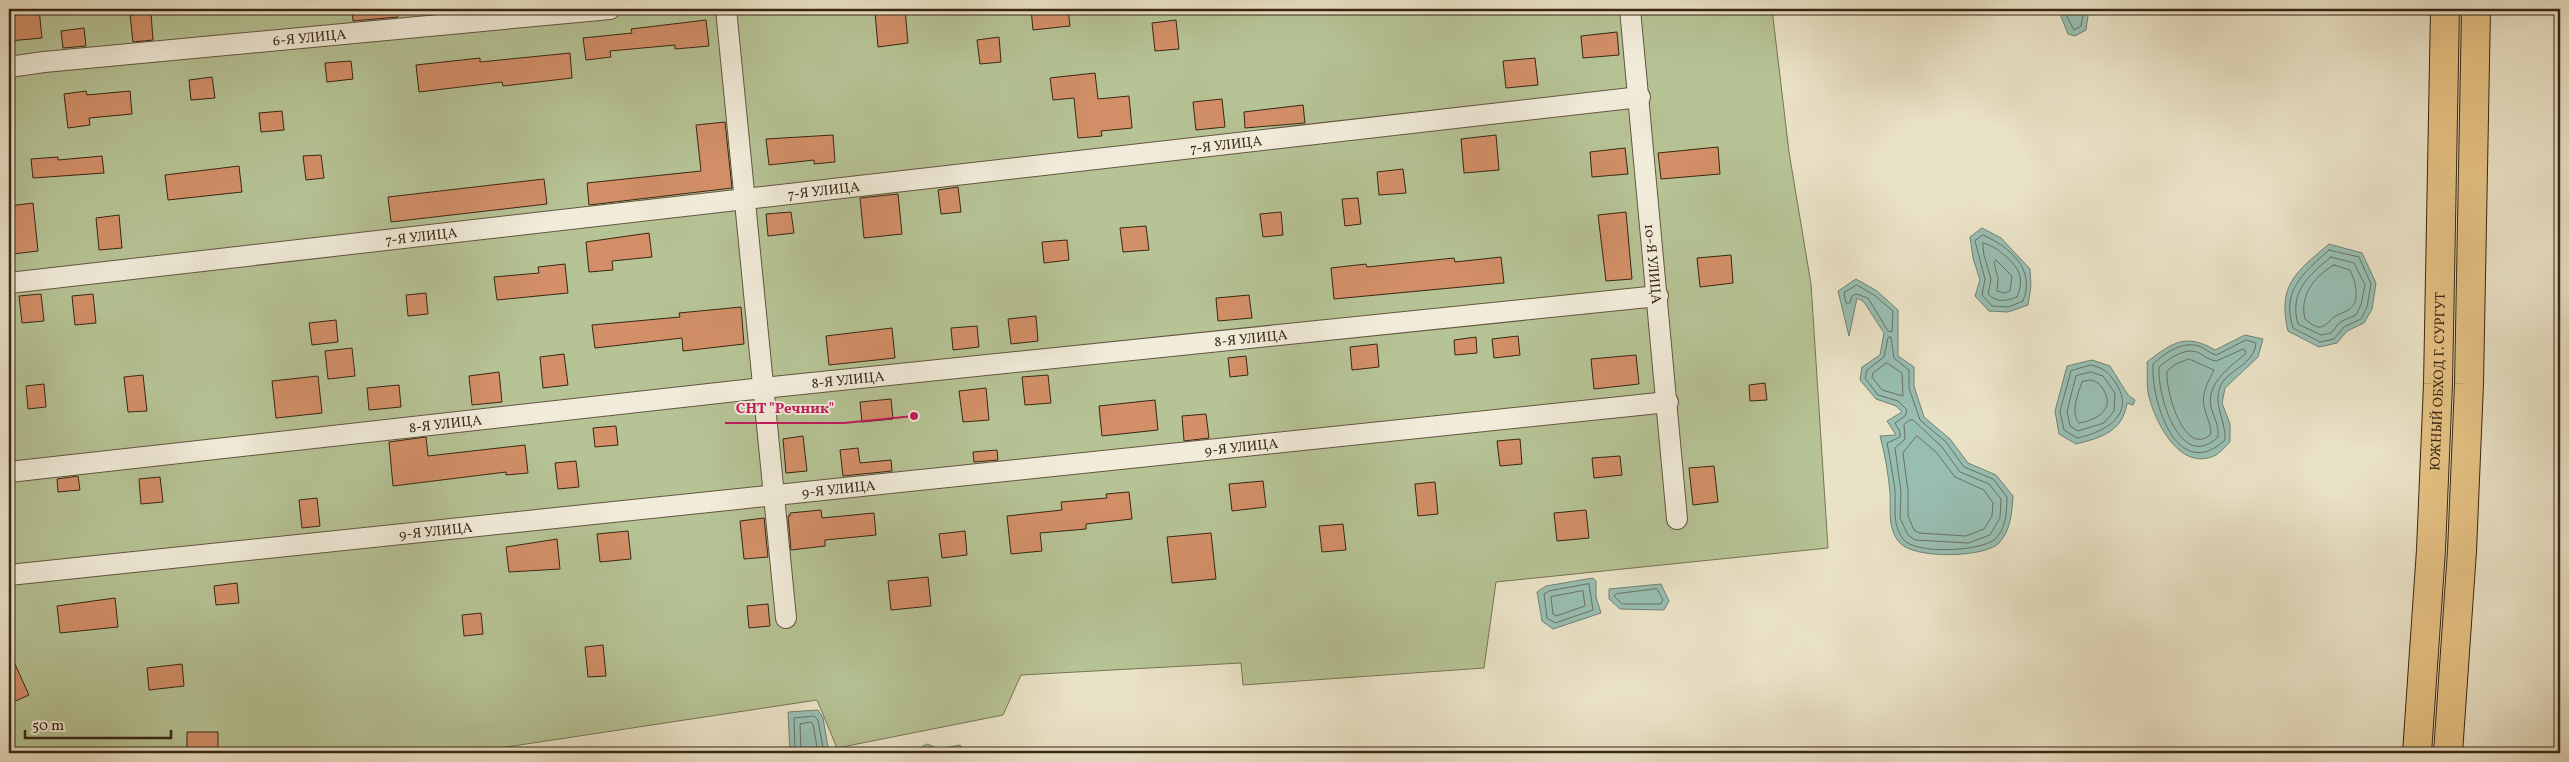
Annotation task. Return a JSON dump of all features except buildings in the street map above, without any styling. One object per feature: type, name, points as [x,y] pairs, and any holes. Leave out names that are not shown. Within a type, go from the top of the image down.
[{"type":"highway","name":"ЮЖНЫЙ ОБХОД Г. СУРГУТ","points":[[2417,753],[2431,550],[2438,384],[2445,9]]},
{"type":"highway","points":[[2448,753],[2462,551],[2469,384],[2476,9]]},
{"type":"street","name":"6-Я УЛИЦА","points":[[9,67],[610,9]]},
{"type":"street","points":[[726,9],[786,618]]},
{"type":"street","name":"10-Я УЛИЦА","points":[[1630,9],[1640,97],[1677,519]]},
{"type":"street","name":"7-Я УЛИЦА","points":[[9,283],[1640,97]]},
{"type":"street","name":"8-Я УЛИЦА","points":[[9,472],[763,388],[1658,296]]},
{"type":"street","name":"9-Я УЛИЦА","points":[[9,575],[774,497],[1668,402]]},
{"type":"green space","points":[[9,9],[1772,9],[1789,152],[1811,284],[1828,548],[1496,582],[1484,668],[1243,685],[1241,663],[1021,675],[1003,715],[837,748],[817,700],[467,753],[9,753]]},
{"type":"water","points":[[2058,9],[2089,9],[2086,30],[2075,36],[2068,34]]},
{"type":"water","points":[[1982,228],[2001,238],[2030,269],[2031,286],[2028,305],[2008,312],[1989,311],[1975,296],[1980,280],[1973,258],[1970,237]]},
{"type":"water","points":[[2329,244],[2362,253],[2376,283],[2372,309],[2364,323],[2347,331],[2337,343],[2319,347],[2288,331],[2285,302],[2287,291],[2292,281],[2307,263]]},
{"type":"water","points":[[1856,279],[1877,291],[1898,310],[1898,356],[1914,367],[1914,386],[1924,417],[1950,439],[1968,463],[1996,475],[2013,496],[2006,532],[1999,543],[1991,548],[1965,554],[1934,554],[1908,548],[1896,538],[1891,525],[1890,492],[1880,436],[1896,435],[1887,421],[1902,412],[1896,406],[1876,399],[1860,380],[1862,367],[1880,355],[1884,333],[1864,302],[1857,298],[1849,336],[1838,291]]},
{"type":"water","points":[[2245,335],[2263,339],[2258,357],[2225,388],[2222,403],[2230,424],[2230,442],[2216,455],[2203,459],[2191,457],[2172,442],[2157,420],[2148,393],[2147,362],[2165,349],[2180,342],[2196,342],[2215,350]]},
{"type":"water","points":[[2092,360],[2110,366],[2128,395],[2135,400],[2133,405],[2127,403],[2121,421],[2109,432],[2076,444],[2059,434],[2055,411],[2067,366]]},
{"type":"water","points":[[1593,578],[1596,581],[1596,597],[1601,613],[1553,629],[1542,621],[1537,592],[1546,586]]},
{"type":"water","points":[[1661,584],[1669,601],[1664,610],[1620,609],[1609,599],[1609,589]]},
{"type":"water","points":[[818,710],[823,718],[829,753],[790,753],[788,712]]},
{"type":"water","points":[[927,744],[939,749],[960,745],[965,753],[910,753]]},
{"type":"place","name":"СНТ \"Речник\"","points":[[914,416]]}]
